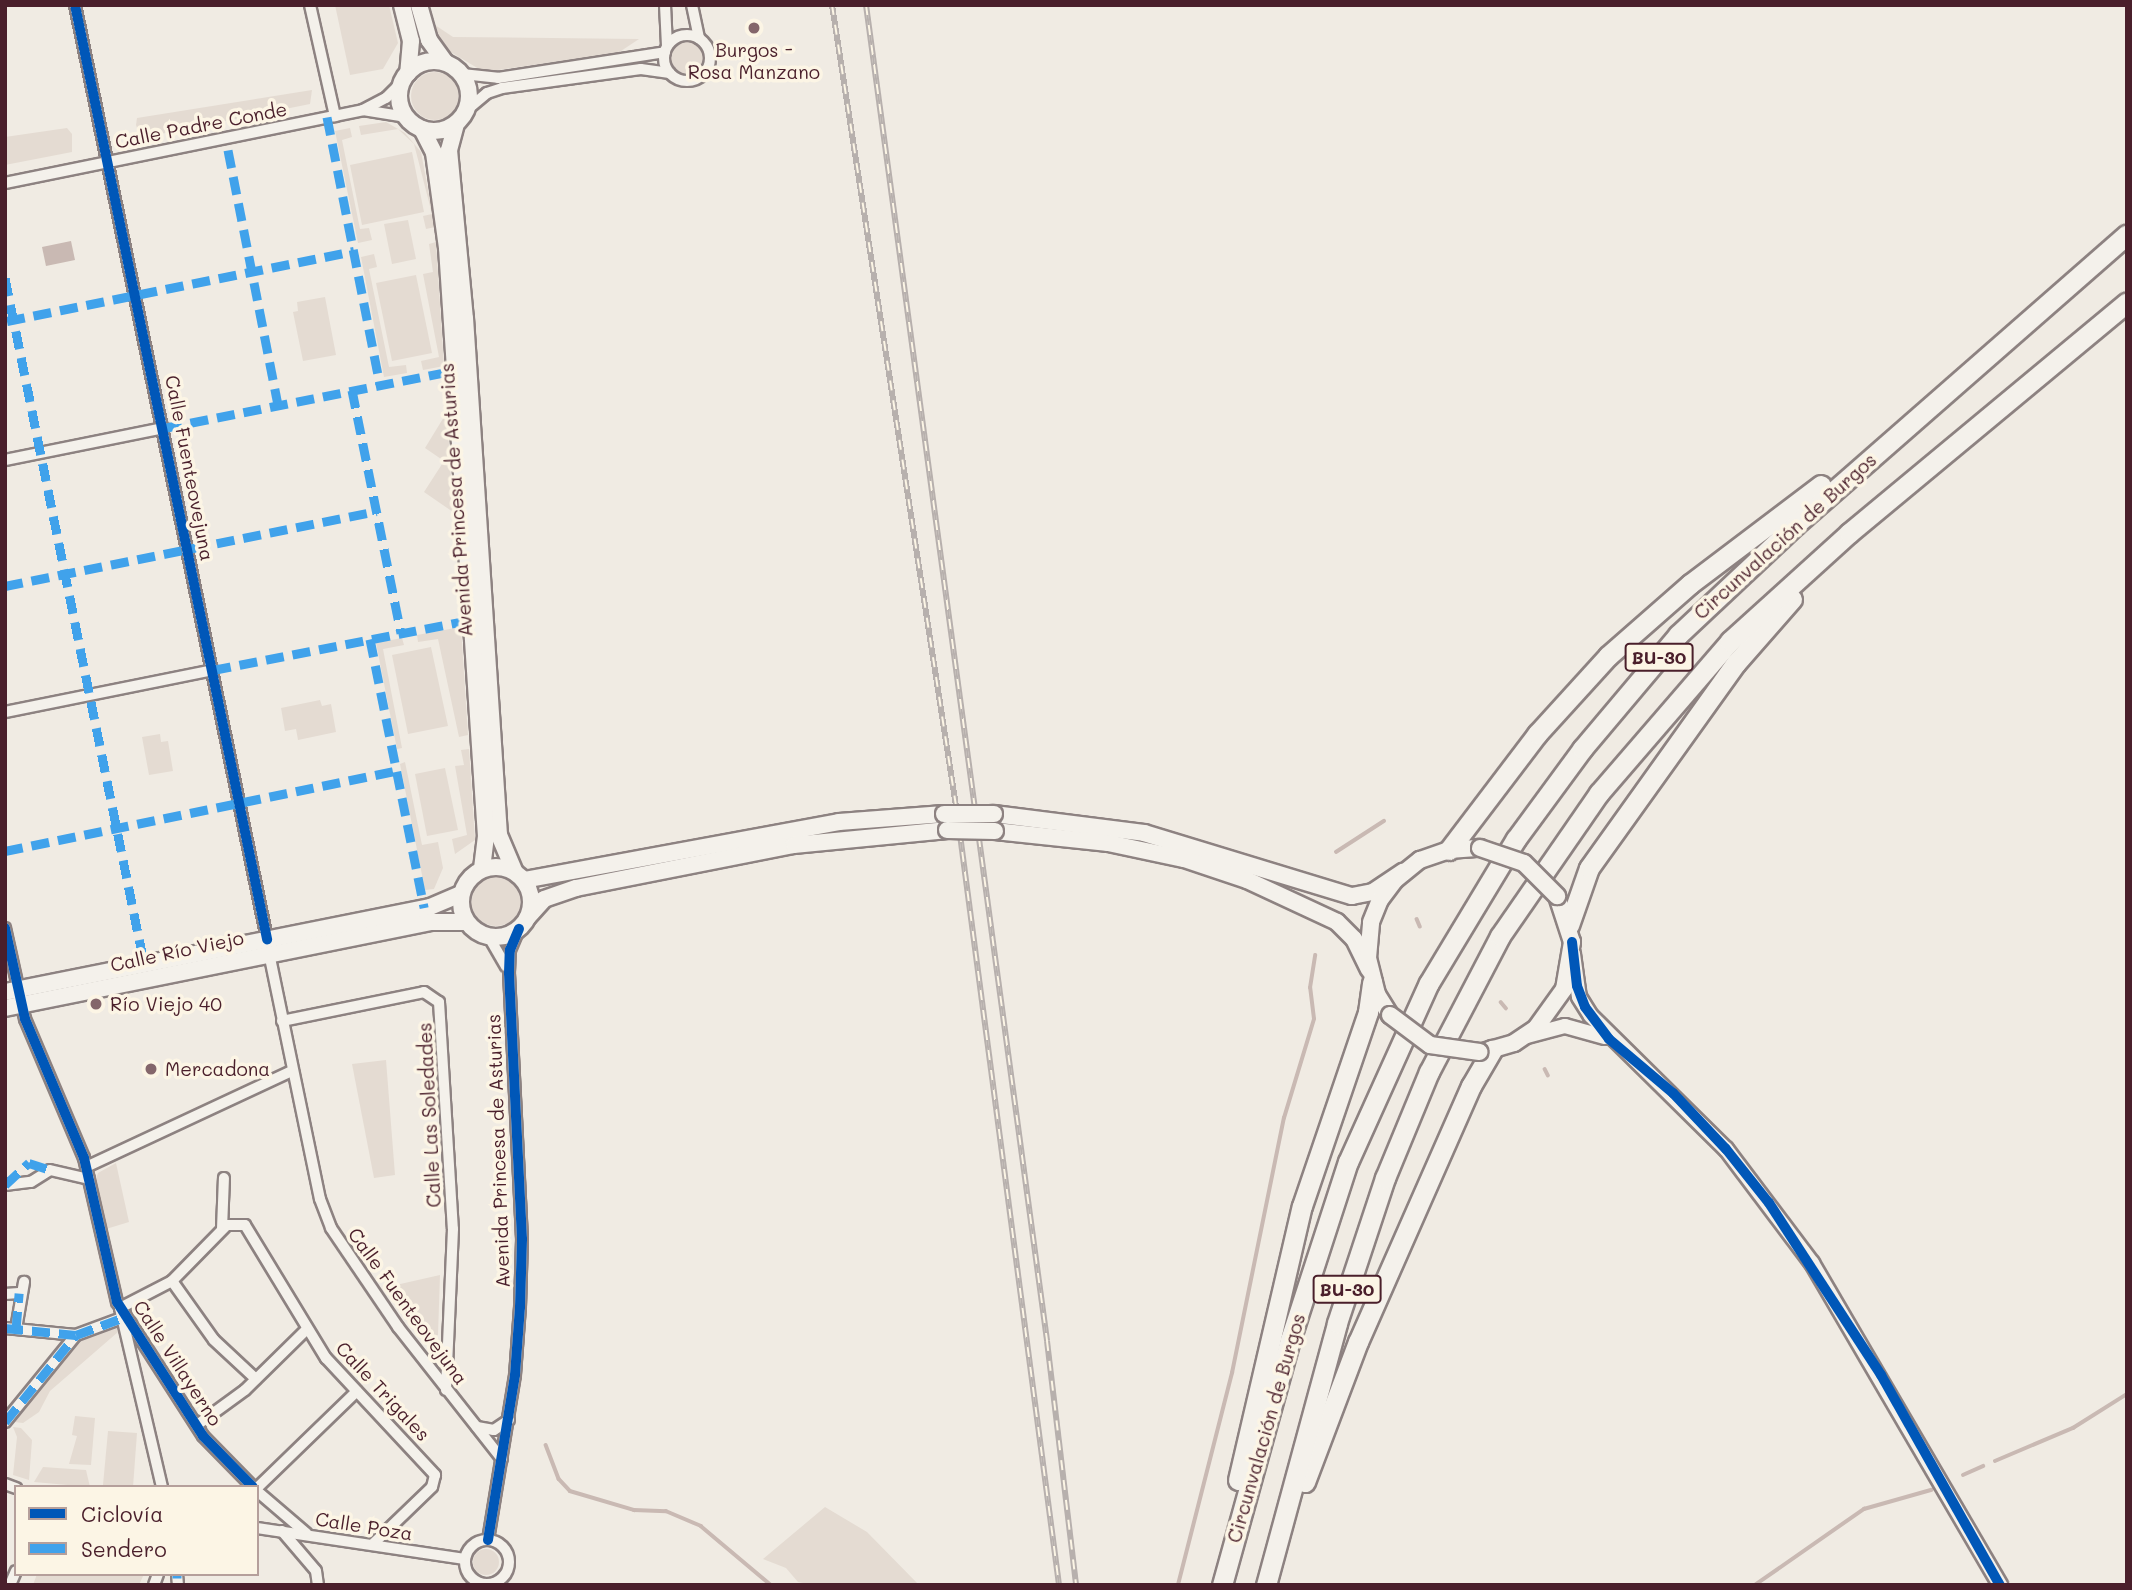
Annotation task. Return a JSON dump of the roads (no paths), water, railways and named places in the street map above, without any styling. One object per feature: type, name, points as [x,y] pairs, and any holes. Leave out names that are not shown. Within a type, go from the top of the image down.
[{"type":"highway","name":"Circunvalación de Burgos","points":[[1222,1585],[1294,1328],[1343,1174],[1393,1057],[1457,934],[1546,797],[1678,635],[1921,413],[2127,234]]},
{"type":"highway","name":"Circunvalación de Burgos","points":[[1266,1585],[1337,1323],[1385,1178],[1429,1072],[1500,936],[1599,793],[1730,641],[1849,533],[2127,302]]},
{"type":"highway","points":[[1570,934],[1589,868],[1762,632],[1845,549],[2039,385],[2066,353]]},
{"type":"highway","points":[[1449,850],[1537,734],[1628,636],[1895,426],[1921,413]]},
{"type":"highway","points":[[1213,1585],[1295,1233],[1368,1012],[1371,976]]},
{"type":"highway","points":[[1273,1585],[1339,1386],[1486,1051]]},
{"type":"main road","points":[[402,5],[411,41],[400,106],[406,117],[422,129],[439,131],[456,124],[474,103],[462,74],[445,62],[429,40],[419,5]]},
{"type":"main road","points":[[405,77],[425,62],[445,62]]},
{"type":"main road","name":"Avenida Princesa de Asturias","points":[[456,124],[449,150],[465,318],[497,818],[500,845],[519,875]]},
{"type":"main road","name":"Avenida Princesa de Asturias","points":[[422,129],[434,153],[447,248],[486,836],[482,869]]},
{"type":"main road","points":[[945,822],[839,822],[519,875],[500,867],[482,869],[470,878],[460,894],[466,922],[489,937],[503,937],[524,923],[544,900],[576,888],[794,845],[945,822],[994,814],[1144,833],[1352,896],[1373,891],[1403,872],[1449,850],[1480,848],[1524,863],[1557,896],[1570,934],[1564,989],[1548,1017],[1524,1038],[1486,1051],[1430,1045],[1390,1015],[1354,939],[1337,922],[1256,883],[1184,859],[1108,843],[995,831],[945,822]]},
{"type":"main road","points":[[1371,976],[1371,922],[1380,900],[1403,872]]},
{"type":"main road","points":[[519,875],[531,899],[524,923]]},
{"type":"main road","name":"Calle Río Viejo","points":[[12,999],[268,946],[429,907],[460,894]]},
{"type":"main road","name":"Calle Río Viejo","points":[[268,946],[443,920],[466,922]]},
{"type":"street","name":"Calle Fuenteovejuna","points":[[75,5],[110,161],[292,1071],[331,1228],[358,1272],[446,1390],[502,1459]]},
{"type":"street","points":[[310,5],[335,116]]},
{"type":"street","points":[[665,5],[666,49],[670,73]]},
{"type":"street","points":[[474,103],[502,88],[642,69],[670,73],[688,81],[706,71],[710,52],[699,38],[692,5]]},
{"type":"street","points":[[462,74],[498,78],[666,49],[685,35],[699,38]]},
{"type":"street","name":"Calle Padre Conde","points":[[5,183],[363,110],[386,99],[405,77]]},
{"type":"street","name":"Calle Padre Conde","points":[[363,110],[406,117]]},
{"type":"street","points":[[5,460],[163,428]]},
{"type":"street","points":[[5,712],[213,670]]},
{"type":"street","name":"Avenida Princesa de Asturias","points":[[488,1540],[509,1420],[522,1239],[509,973],[510,950],[524,923]]},
{"type":"street","name":"Calle Villayerno","points":[[5,928],[12,999],[86,1167],[121,1313],[197,1425],[252,1485]]},
{"type":"street","points":[[1570,934],[1580,997],[1609,1039],[1673,1093],[1726,1149],[1798,1243],[1881,1375],[2000,1585]]},
{"type":"street","name":"Avenida Princesa de Asturias","points":[[489,937],[509,973]]},
{"type":"street","name":"Calle Las Soledades","points":[[282,1021],[424,992],[439,1002],[453,1229],[446,1390]]},
{"type":"street","points":[[1524,1038],[1565,1026],[1609,1039]]},
{"type":"street","points":[[86,1167],[292,1071]]},
{"type":"street","points":[[5,1185],[32,1182],[50,1170],[89,1180]]},
{"type":"street","points":[[5,1422],[76,1335],[121,1313],[172,1281],[206,1250],[222,1228],[225,1178]]},
{"type":"street","name":"Calle Trigales","points":[[222,1228],[237,1222],[261,1245],[326,1358],[429,1465],[436,1479],[372,1545]]},
{"type":"street","points":[[172,1281],[214,1340],[256,1379]]},
{"type":"street","points":[[24,1282],[11,1329],[76,1335]]},
{"type":"street","points":[[5,1294],[19,1293]]},
{"type":"street","points":[[121,1313],[162,1485]]},
{"type":"street","points":[[197,1425],[256,1379],[307,1329]]},
{"type":"street","points":[[259,1486],[357,1391]]},
{"type":"street","points":[[477,1427],[494,1430],[509,1420]]},
{"type":"street","name":"Calle Villayerno","points":[[259,1492],[308,1535]]},
{"type":"street","name":"Calle Poza","points":[[259,1528],[464,1559]]},
{"type":"street","points":[[282,1531],[318,1582]]},
{"type":"street","points":[[488,1540],[503,1547],[509,1566],[498,1582],[478,1584],[467,1573],[464,1559],[471,1546],[488,1540]]},
{"type":"waterway","points":[[1336,852],[1384,821]]},
{"type":"waterway","points":[[1417,919],[1420,926]]},
{"type":"waterway","points":[[1178,1585],[1232,1373],[1284,1118],[1314,1019],[1310,988],[1315,955]]},
{"type":"waterway","points":[[1501,1002],[1506,1008]]},
{"type":"waterway","points":[[1545,1069],[1548,1075]]},
{"type":"waterway","points":[[1995,1461],[2073,1428],[2127,1394]]},
{"type":"waterway","points":[[546,1445],[559,1479],[570,1491],[634,1510],[666,1511],[701,1526],[771,1585]]},
{"type":"waterway","points":[[1963,1475],[1983,1466]]},
{"type":"waterway","points":[[1755,1585],[1864,1509],[1931,1490]]},
{"type":"railway","points":[[832,5],[957,812],[1059,1585]]},
{"type":"railway","points":[[866,5],[1047,1341],[1076,1585]]},
{"type":"place","name":"Burgos - Rosa Manzano","points":[[754,28]]},
{"type":"place","name":"Río Viejo 40","points":[[96,1004]]},
{"type":"place","name":"Mercadona","points":[[151,1069]]}]
